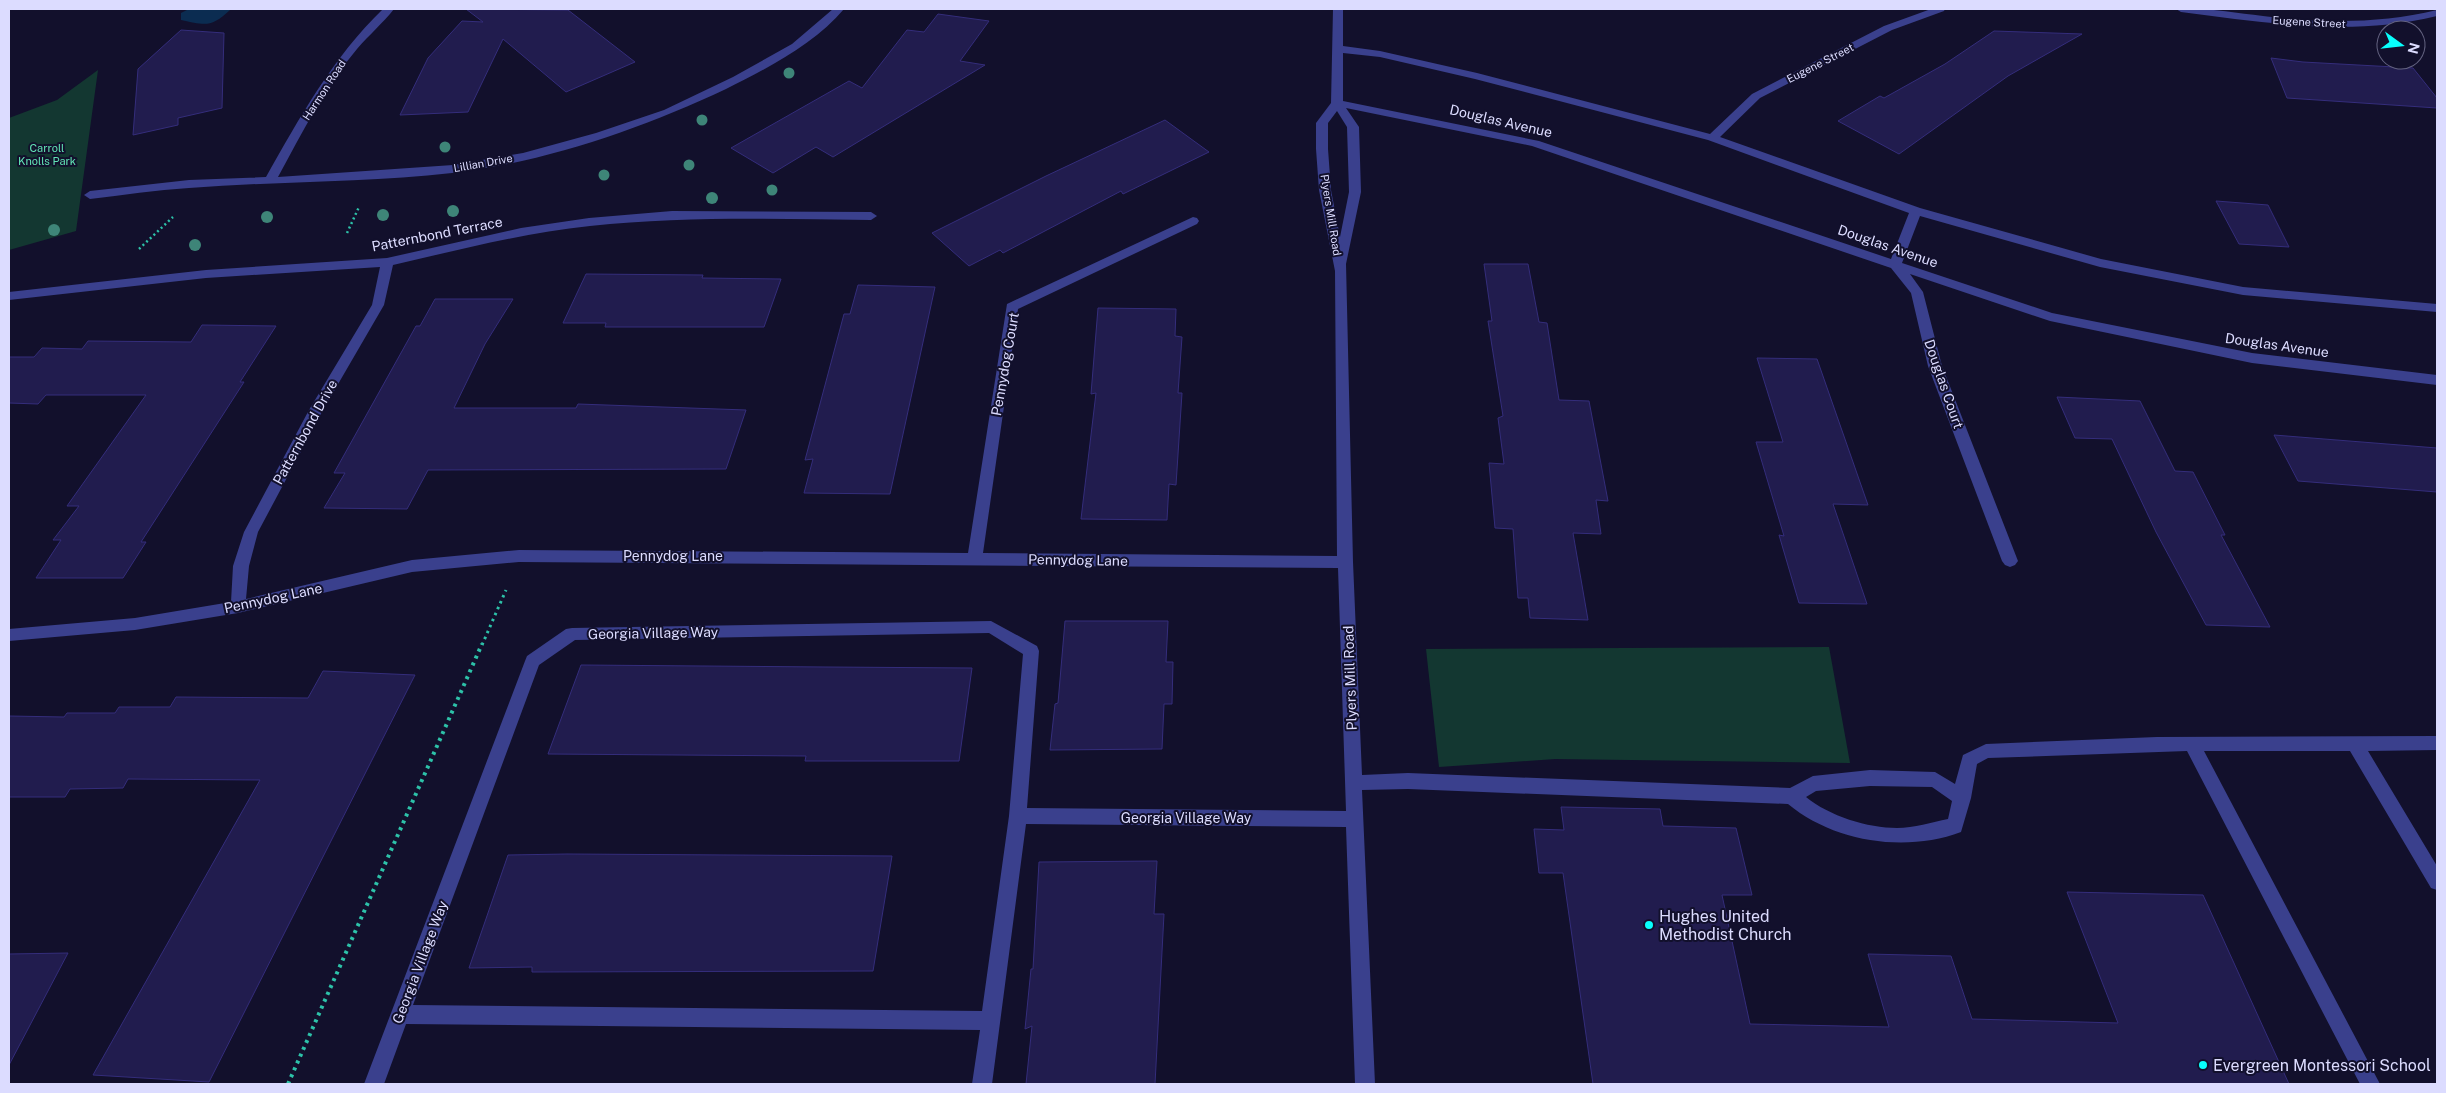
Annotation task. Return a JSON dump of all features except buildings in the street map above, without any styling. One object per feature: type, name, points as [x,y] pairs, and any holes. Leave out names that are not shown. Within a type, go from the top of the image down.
[{"type":"street","name":"Harmon Road","points":[[271,179],[317,98],[344,59],[374,22],[389,9]]},
{"type":"street","name":"Lillian Drive","points":[[90,195],[189,184],[271,179],[332,178],[453,169],[524,156],[600,135],[668,112],[737,79],[796,46],[839,9]]},
{"type":"street","points":[[1337,103],[1338,9]]},
{"type":"street","name":"Eugene Street","points":[[1712,138],[1756,96],[1888,28],[1940,9]]},
{"type":"street","name":"Eugene Street","points":[[2180,9],[2334,26],[2397,22],[2437,13]]},
{"type":"street","points":[[1338,49],[1380,54],[1477,76],[1712,138],[1916,211],[2100,263],[2243,291],[2437,308]]},
{"type":"street","name":"Douglas Avenue","points":[[1337,103],[1535,143],[2050,317],[2252,358],[2437,380]]},
{"type":"street","name":"Plyers Mill Road","points":[[1340,271],[1355,192],[1353,127],[1337,103],[1322,123],[1322,149],[1325,190],[1340,271],[1345,562],[1364,1084]]},
{"type":"street","points":[[1895,264],[1916,211]]},
{"type":"street","name":"Patternbond Terrace","points":[[9,296],[206,274],[387,262],[521,232],[589,222],[672,215],[871,216]]},
{"type":"street","name":"Pennydog Court","points":[[975,558],[1012,307],[1193,222]]},
{"type":"street","name":"Patternbond Drive","points":[[238,607],[241,566],[251,532],[316,410],[378,305],[387,262]]},
{"type":"street","name":"Douglas Court","points":[[1895,264],[1917,292],[1935,366],[2010,561]]},
{"type":"street","name":"Pennydog Lane","points":[[9,635],[135,624],[238,607],[412,566],[519,556],[1345,562]]},
{"type":"street","name":"Georgia Village Way","points":[[374,1084],[533,661],[572,634],[991,627],[1031,650],[1018,816],[982,1084]]},
{"type":"street","points":[[2354,743],[2437,882]]},
{"type":"street","points":[[1792,796],[1810,811],[1838,824],[1862,831],[1898,836],[1955,826],[1969,760],[1986,751],[2192,744],[2437,743]]},
{"type":"street","points":[[2192,744],[2370,1084]]},
{"type":"street","points":[[1354,783],[1408,781],[1792,796],[1813,784],[1870,778],[1935,780],[1962,798]]},
{"type":"street","name":"Georgia Village Way","points":[[1018,816],[1355,819]]},
{"type":"street","points":[[401,1014],[990,1021]]},
{"type":"path","points":[[346,236],[360,204]]},
{"type":"path","points":[[136,251],[175,216]]},
{"type":"path","points":[[288,1084],[510,582]]},
{"type":"green space","name":"Carroll Knolls Park","points":[[98,70],[76,231],[9,250],[9,118],[57,100]]},
{"type":"green space","points":[[1829,647],[1850,763],[1555,759],[1439,767],[1426,649]]},
{"type":"water","points":[[189,9],[230,10],[218,20],[202,24],[181,20],[181,13]]},
{"type":"place","name":"Hughes United Methodist Church","points":[[1649,925]]},
{"type":"place","name":"Evergreen Montessori School","points":[[2203,1065]]}]
